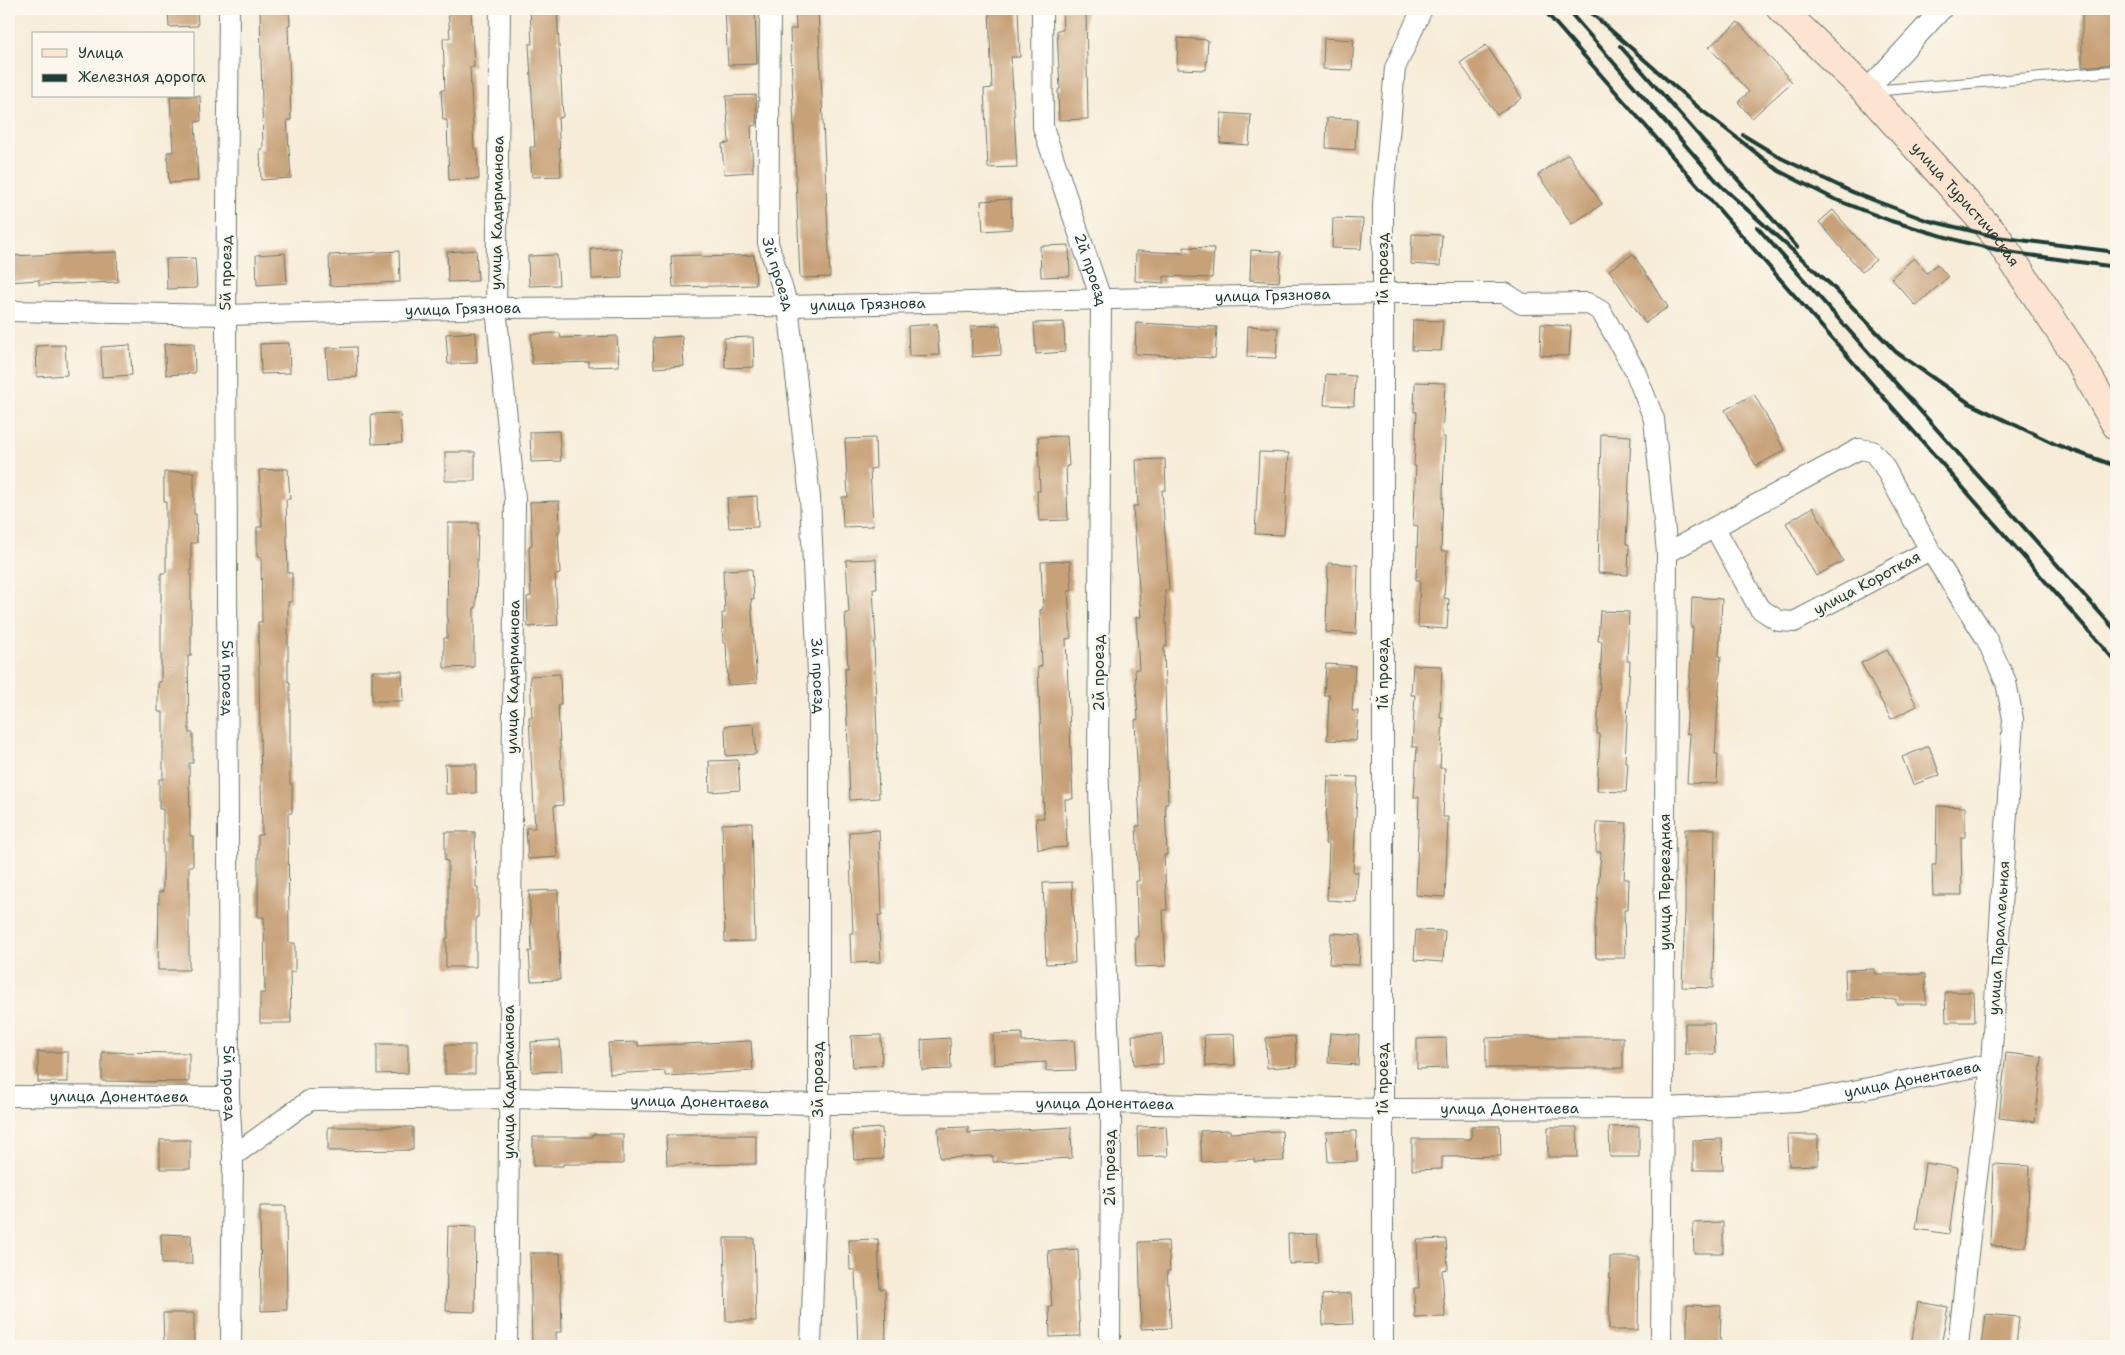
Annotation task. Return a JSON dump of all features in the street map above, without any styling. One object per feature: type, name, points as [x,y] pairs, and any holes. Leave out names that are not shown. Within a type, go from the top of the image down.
[{"type":"street","name":"5й проезд","points":[[230,9],[226,315],[229,1097],[233,1156],[231,1346]]},
{"type":"street","name":"улица Кадырманова","points":[[500,9],[496,308],[515,499],[507,1346]]},
{"type":"street","name":"3й проезд","points":[[770,9],[768,244],[788,306],[810,498],[818,685],[819,1104],[811,1346]]},
{"type":"street","name":"2й проезд","points":[[1042,9],[1042,127],[1101,299],[1098,764],[1111,1103],[1110,1346]]},
{"type":"street","name":"1й проезд","points":[[1383,1346],[1383,204],[1395,68],[1422,9]]},
{"type":"street","name":"улица Туристическая","points":[[1781,9],[1866,91],[1997,237],[2078,358],[2116,425]]},
{"type":"street","points":[[1866,91],[1942,9]]},
{"type":"street","name":"улица Грязнова","points":[[9,311],[226,315],[496,308],[788,306],[1382,293],[1505,293],[1522,304],[1588,303],[1601,311],[1636,371],[1654,419]]},
{"type":"street","name":"улица Переездная","points":[[1654,419],[1667,553],[1661,1346]]},
{"type":"street","name":"улица Короткая","points":[[1667,553],[1859,449],[1872,451],[1882,463],[1930,550],[1794,622],[1779,621],[1759,608],[1715,528]]},
{"type":"street","name":"улица Параллельная","points":[[1930,550],[1986,638],[2006,682],[2013,719],[1991,1064],[1958,1346]]},
{"type":"street","name":"улица Донентаева","points":[[233,1156],[310,1100],[509,1098],[819,1104],[1111,1103],[1383,1109],[1663,1108],[1797,1102],[1991,1064]]},
{"type":"street","name":"улица Донентаева","points":[[9,1096],[229,1097]]},
{"type":"lane","points":[[1866,91],[2116,71]]},
{"type":"building","points":[[168,9],[197,9],[198,26],[169,27]]},
{"type":"building","points":[[260,9],[289,9],[291,120],[287,120],[291,178],[261,180],[260,149],[263,149]]},
{"type":"building","points":[[448,9],[471,9],[474,67],[470,67],[474,149],[477,149],[479,179],[449,180],[447,120],[443,120],[441,90],[445,90],[443,38],[450,38]]},
{"type":"building","points":[[530,9],[557,9],[563,117],[558,118],[561,176],[532,177],[530,147],[535,147],[529,44],[532,44]]},
{"type":"building","points":[[725,9],[755,9],[757,64],[728,65]]},
{"type":"building","points":[[795,9],[818,9],[830,277],[800,278],[790,29],[796,29]]},
{"type":"building","points":[[989,9],[1018,9],[1020,57],[1011,57],[1017,167],[988,168],[984,89],[992,88]]},
{"type":"building","points":[[1062,9],[1086,9],[1088,119],[1059,120],[1058,90],[1060,89],[1057,30],[1063,30]]},
{"type":"building","points":[[2082,9],[2116,9],[2116,64],[2082,67]]},
{"type":"building","points":[[1738,22],[1792,82],[1752,118],[1738,102],[1749,92],[1709,47]]},
{"type":"building","points":[[1178,38],[1208,40],[1206,70],[1177,69]]},
{"type":"building","points":[[1324,38],[1354,40],[1352,70],[1323,69]]},
{"type":"building","points":[[1486,45],[1522,98],[1497,115],[1460,63]]},
{"type":"building","points":[[756,95],[757,125],[751,126],[753,172],[724,174],[722,144],[729,143],[726,96]]},
{"type":"building","points":[[195,96],[200,96],[201,121],[195,122],[198,181],[169,183],[167,152],[173,152],[170,98],[195,98]]},
{"type":"building","points":[[1221,113],[1251,115],[1249,145],[1220,143]]},
{"type":"building","points":[[1327,118],[1357,119],[1355,150],[1326,148]]},
{"type":"building","points":[[1568,154],[1602,204],[1572,224],[1538,175]]},
{"type":"building","points":[[1011,199],[1012,229],[983,231],[981,201]]},
{"type":"building","points":[[1833,210],[1876,260],[1862,272],[1819,222]]},
{"type":"building","points":[[1333,218],[1363,219],[1361,249],[1332,248]]},
{"type":"building","points":[[1412,234],[1442,235],[1440,266],[1411,264]]},
{"type":"building","points":[[1069,245],[1070,276],[1041,277],[1040,246]]},
{"type":"building","points":[[1184,247],[1214,248],[1212,278],[1164,276],[1164,283],[1135,281],[1136,251],[1184,253]]},
{"type":"building","points":[[621,248],[622,278],[592,279],[591,249]]},
{"type":"building","points":[[476,250],[478,281],[448,282],[447,252]]},
{"type":"building","points":[[1251,250],[1281,252],[1279,282],[1250,280]]},
{"type":"building","points":[[399,251],[400,282],[330,286],[329,255]]},
{"type":"building","points":[[117,252],[118,282],[39,285],[39,280],[9,282],[9,256]]},
{"type":"building","points":[[285,253],[287,283],[257,285],[256,255]]},
{"type":"building","points":[[1633,254],[1668,307],[1645,323],[1609,270]]},
{"type":"building","points":[[557,255],[559,285],[529,286],[528,256]]},
{"type":"building","points":[[701,255],[701,257],[754,255],[756,285],[673,287],[671,256]]},
{"type":"building","points":[[195,258],[197,288],[167,289],[166,259]]},
{"type":"building","points":[[1914,258],[1927,273],[1937,264],[1948,277],[1916,306],[1891,278]]},
{"type":"building","points":[[1413,320],[1443,321],[1441,351],[1412,350]]},
{"type":"building","points":[[1064,322],[1065,352],[1036,354],[1034,323]]},
{"type":"building","points":[[1136,323],[1217,327],[1215,358],[1135,354]]},
{"type":"building","points":[[937,324],[939,355],[909,356],[908,326]]},
{"type":"building","points":[[1541,324],[1571,326],[1569,356],[1540,355]]},
{"type":"building","points":[[1000,325],[1001,355],[972,357],[971,326]]},
{"type":"building","points":[[1248,326],[1278,328],[1276,358],[1247,357]]},
{"type":"building","points":[[476,332],[477,363],[448,364],[446,334]]},
{"type":"building","points":[[560,333],[561,338],[617,336],[619,366],[589,367],[589,362],[532,364],[531,334]]},
{"type":"building","points":[[682,336],[684,366],[654,368],[653,338]]},
{"type":"building","points":[[753,337],[754,367],[725,368],[724,338]]},
{"type":"building","points":[[194,343],[195,373],[166,375],[164,344]]},
{"type":"building","points":[[289,343],[290,373],[261,374],[260,344]]},
{"type":"building","points":[[65,345],[67,375],[37,377],[36,346]]},
{"type":"building","points":[[130,345],[132,375],[102,377],[101,347]]},
{"type":"building","points":[[356,347],[357,377],[328,379],[326,348]]},
{"type":"building","points":[[1326,374],[1355,376],[1354,406],[1324,405]]},
{"type":"building","points":[[1415,382],[1445,383],[1442,437],[1445,437],[1441,551],[1447,551],[1444,598],[1449,599],[1447,629],[1418,627],[1420,580],[1416,580],[1418,526],[1413,525],[1417,412],[1414,412]]},
{"type":"building","points":[[1754,394],[1785,450],[1756,466],[1725,410]]},
{"type":"building","points":[[400,413],[402,443],[372,444],[371,414]]},
{"type":"building","points":[[559,431],[561,461],[531,462],[530,432]]},
{"type":"building","points":[[1601,434],[1631,436],[1626,544],[1629,544],[1628,575],[1598,573]]},
{"type":"building","points":[[1067,436],[1069,466],[1066,466],[1068,520],[1039,521],[1037,491],[1040,491],[1038,437]]},
{"type":"building","points":[[875,438],[876,468],[870,469],[873,526],[843,527],[842,497],[848,497],[845,439]]},
{"type":"building","points":[[445,452],[475,452],[475,481],[445,481]]},
{"type":"building","points":[[1259,452],[1289,453],[1284,535],[1255,534]]},
{"type":"building","points":[[1165,459],[1166,490],[1162,490],[1169,590],[1165,590],[1167,646],[1164,646],[1168,804],[1165,804],[1167,855],[1164,855],[1167,910],[1163,910],[1166,966],[1136,967],[1135,937],[1138,937],[1136,881],[1139,881],[1136,826],[1140,826],[1135,720],[1138,719],[1135,669],[1139,669],[1136,617],[1141,617],[1133,506],[1138,506],[1136,460]]},
{"type":"building","points":[[288,469],[290,499],[286,499],[288,573],[292,573],[292,602],[288,602],[290,784],[292,784],[292,813],[288,813],[289,943],[295,943],[295,972],[290,972],[291,1023],[260,1023],[260,993],[265,993],[264,917],[258,917],[258,835],[262,835],[258,622],[262,622],[261,557],[257,557],[257,527],[262,527],[259,470]]},
{"type":"building","points":[[164,472],[194,472],[194,514],[196,514],[197,543],[191,543],[191,656],[188,656],[189,733],[193,733],[193,763],[189,763],[190,836],[193,836],[193,866],[189,866],[189,970],[158,970],[159,892],[163,892],[163,809],[159,809],[159,779],[163,779],[163,712],[158,712],[158,682],[161,682],[161,573],[166,573]]},
{"type":"building","points":[[757,496],[758,527],[729,528],[727,498]]},
{"type":"building","points":[[559,501],[560,574],[555,575],[558,625],[528,627],[527,597],[531,596],[529,546],[532,545],[530,502]]},
{"type":"building","points":[[1813,507],[1843,561],[1816,576],[1786,523]]},
{"type":"building","points":[[448,523],[478,523],[476,608],[474,608],[474,667],[444,668],[444,638],[447,638]]},
{"type":"building","points":[[876,559],[877,589],[873,589],[879,798],[850,800],[845,668],[848,668],[845,613],[849,613],[846,560]]},
{"type":"building","points":[[1070,561],[1072,591],[1068,591],[1071,638],[1066,639],[1073,799],[1065,799],[1067,847],[1038,849],[1036,818],[1044,818],[1038,667],[1042,666],[1040,610],[1043,609],[1041,562]]},
{"type":"building","points":[[1328,563],[1358,565],[1356,634],[1326,632]]},
{"type":"building","points":[[752,569],[754,599],[751,599],[757,683],[728,685],[726,643],[723,643],[722,613],[725,613],[723,570]]},
{"type":"building","points":[[1692,597],[1722,599],[1719,656],[1721,656],[1715,754],[1718,754],[1717,784],[1687,783],[1690,734],[1686,733],[1693,628],[1691,628]]},
{"type":"building","points":[[1600,611],[1629,612],[1627,661],[1630,661],[1625,762],[1628,762],[1626,792],[1597,791],[1600,734],[1597,734],[1602,641],[1598,641]]},
{"type":"building","points":[[1887,650],[1917,706],[1891,719],[1861,663]]},
{"type":"building","points":[[1326,664],[1355,666],[1352,711],[1358,711],[1356,741],[1327,740],[1329,695],[1324,695]]},
{"type":"building","points":[[1413,665],[1442,666],[1440,718],[1443,718],[1440,768],[1445,768],[1443,817],[1448,817],[1445,897],[1416,895],[1419,797],[1414,797],[1417,747],[1412,747],[1415,695],[1411,695]]},
{"type":"building","points":[[372,671],[402,671],[403,701],[372,701]]},
{"type":"building","points":[[560,674],[561,705],[558,705],[563,805],[554,806],[557,857],[528,859],[526,828],[535,828],[529,717],[532,717],[530,676]]},
{"type":"building","points":[[754,724],[756,754],[726,756],[725,726]]},
{"type":"building","points":[[1929,746],[1940,775],[1913,785],[1902,757]]},
{"type":"building","points":[[738,760],[740,790],[710,792],[709,761]]},
{"type":"building","points":[[445,764],[476,764],[476,793],[446,794]]},
{"type":"building","points":[[1328,776],[1358,777],[1353,872],[1358,872],[1356,902],[1327,900],[1329,844],[1325,844]]},
{"type":"building","points":[[1937,806],[1965,807],[1965,837],[1961,837],[1962,895],[1933,895],[1932,865],[1936,865]]},
{"type":"building","points":[[1597,822],[1627,823],[1624,879],[1629,879],[1628,910],[1624,910],[1625,958],[1596,958],[1595,928],[1601,852],[1596,852]]},
{"type":"building","points":[[752,823],[755,941],[725,942],[722,824]]},
{"type":"building","points":[[1685,829],[1715,829],[1713,988],[1682,987],[1685,912]]},
{"type":"building","points":[[879,830],[882,915],[878,915],[881,962],[851,963],[850,933],[853,933],[849,832]]},
{"type":"building","points":[[445,832],[475,832],[476,887],[478,887],[476,967],[446,967],[448,861],[445,861]]},
{"type":"building","points":[[1072,882],[1075,963],[1046,964],[1043,883]]},
{"type":"building","points":[[558,890],[560,980],[531,981],[529,951],[532,951],[529,891]]},
{"type":"building","points":[[1416,930],[1445,931],[1443,962],[1414,960]]},
{"type":"building","points":[[1331,933],[1360,935],[1359,965],[1329,964]]},
{"type":"building","points":[[1875,969],[1875,974],[1925,974],[1926,1004],[1896,1004],[1896,999],[1846,1000],[1845,970]]},
{"type":"building","points":[[1945,992],[1974,992],[1975,1022],[1946,1022]]},
{"type":"building","points":[[1685,1023],[1714,1023],[1715,1054],[1685,1054]]},
{"type":"building","points":[[1022,1033],[1022,1042],[1074,1040],[1076,1070],[1046,1071],[1046,1062],[994,1065],[993,1034]]},
{"type":"building","points":[[1330,1033],[1359,1035],[1358,1065],[1328,1063]]},
{"type":"building","points":[[1162,1034],[1163,1064],[1134,1065],[1132,1035]]},
{"type":"building","points":[[1234,1034],[1235,1065],[1206,1066],[1204,1035]]},
{"type":"building","points":[[881,1035],[882,1065],[853,1067],[851,1036]]},
{"type":"building","points":[[1295,1036],[1297,1066],[1267,1068],[1266,1038]]},
{"type":"building","points":[[1623,1037],[1623,1068],[1486,1068],[1486,1038]]},
{"type":"building","points":[[950,1038],[951,1069],[922,1070],[921,1040]]},
{"type":"building","points":[[1446,1038],[1447,1068],[1417,1069],[1417,1039]]},
{"type":"building","points":[[560,1040],[562,1071],[532,1072],[531,1042]]},
{"type":"building","points":[[751,1041],[753,1071],[665,1076],[665,1071],[610,1074],[608,1043],[638,1042],[638,1046]]},
{"type":"building","points":[[377,1044],[408,1044],[408,1073],[377,1074]]},
{"type":"building","points":[[445,1045],[475,1045],[475,1074],[445,1074]]},
{"type":"building","points":[[38,1052],[68,1052],[68,1082],[38,1082]]},
{"type":"building","points":[[102,1052],[189,1053],[189,1082],[102,1081]]},
{"type":"building","points":[[2006,1053],[2042,1057],[2035,1122],[1999,1118]]},
{"type":"building","points":[[1166,1126],[1168,1156],[1138,1157],[1137,1127]]},
{"type":"building","points":[[1471,1126],[1500,1126],[1501,1156],[1442,1157],[1442,1169],[1412,1170],[1412,1139],[1471,1139]]},
{"type":"building","points":[[1639,1126],[1639,1157],[1610,1157],[1609,1127]]},
{"type":"building","points":[[328,1127],[413,1127],[413,1150],[328,1151]]},
{"type":"building","points":[[968,1127],[968,1133],[1071,1127],[1072,1158],[993,1162],[993,1156],[940,1158],[938,1128]]},
{"type":"building","points":[[1548,1127],[1577,1127],[1578,1157],[1548,1157]]},
{"type":"building","points":[[882,1128],[883,1159],[854,1160],[852,1130]]},
{"type":"building","points":[[1230,1130],[1230,1133],[1282,1131],[1284,1161],[1254,1162],[1254,1159],[1202,1162],[1200,1131]]},
{"type":"building","points":[[1356,1131],[1357,1161],[1328,1162],[1326,1132]]},
{"type":"building","points":[[593,1134],[623,1134],[623,1164],[533,1166],[533,1137],[593,1137]]},
{"type":"building","points":[[666,1135],[756,1135],[756,1164],[667,1165]]},
{"type":"building","points":[[1788,1135],[1818,1135],[1818,1165],[1789,1166]]},
{"type":"building","points":[[1722,1139],[1723,1170],[1693,1170],[1693,1140]]},
{"type":"building","points":[[160,1140],[190,1140],[190,1169],[160,1169]]},
{"type":"building","points":[[1925,1163],[1958,1168],[1949,1234],[1916,1229]]},
{"type":"building","points":[[1993,1164],[2030,1166],[2026,1247],[1990,1246]]},
{"type":"building","points":[[260,1206],[286,1206],[287,1310],[261,1311]]},
{"type":"building","points":[[1723,1222],[1723,1253],[1694,1253],[1693,1223]]},
{"type":"building","points":[[448,1226],[476,1227],[475,1312],[446,1311]]},
{"type":"building","points":[[1317,1233],[1319,1263],[1289,1264],[1288,1234]]},
{"type":"building","points":[[161,1234],[191,1235],[192,1264],[162,1264]]},
{"type":"building","points":[[724,1238],[754,1238],[756,1321],[726,1321]]},
{"type":"building","points":[[878,1239],[880,1289],[885,1289],[886,1346],[858,1346],[855,1270],[850,1270],[849,1240]]},
{"type":"building","points":[[1446,1239],[1448,1269],[1442,1270],[1445,1317],[1415,1318],[1414,1288],[1419,1288],[1417,1240]]},
{"type":"building","points":[[1168,1241],[1170,1271],[1167,1271],[1171,1328],[1141,1329],[1139,1242]]},
{"type":"building","points":[[1078,1249],[1079,1279],[1077,1280],[1080,1336],[1050,1337],[1049,1307],[1052,1307],[1048,1251]]},
{"type":"building","points":[[530,1253],[560,1253],[562,1332],[556,1332],[556,1346],[532,1346]]},
{"type":"building","points":[[1610,1257],[1639,1257],[1638,1330],[1609,1330]]},
{"type":"building","points":[[1351,1293],[1353,1324],[1323,1325],[1322,1295]]},
{"type":"building","points":[[1918,1302],[1948,1307],[1941,1346],[1911,1346]]},
{"type":"building","points":[[1687,1305],[1721,1306],[1720,1346],[1687,1346]]},
{"type":"building","points":[[163,1313],[194,1313],[194,1346],[164,1346]]},
{"type":"building","points":[[1986,1314],[2019,1317],[2016,1346],[1982,1346]]},
{"type":"railway","points":[[1543,9],[2116,662]]},
{"type":"railway","points":[[1567,9],[1721,186],[1830,284],[1896,352],[1969,403],[2057,445],[2116,466]]},
{"type":"railway","points":[[1588,10],[1699,108],[1779,171],[1834,199],[1891,221],[1963,242],[2007,252],[2116,267]]},
{"type":"railway","points":[[1620,46],[1797,247]]},
{"type":"railway","points":[[1743,135],[1781,158],[1852,192],[1926,220],[1997,237],[2116,252]]},
{"type":"railway","points":[[1757,227],[2116,631]]}]
